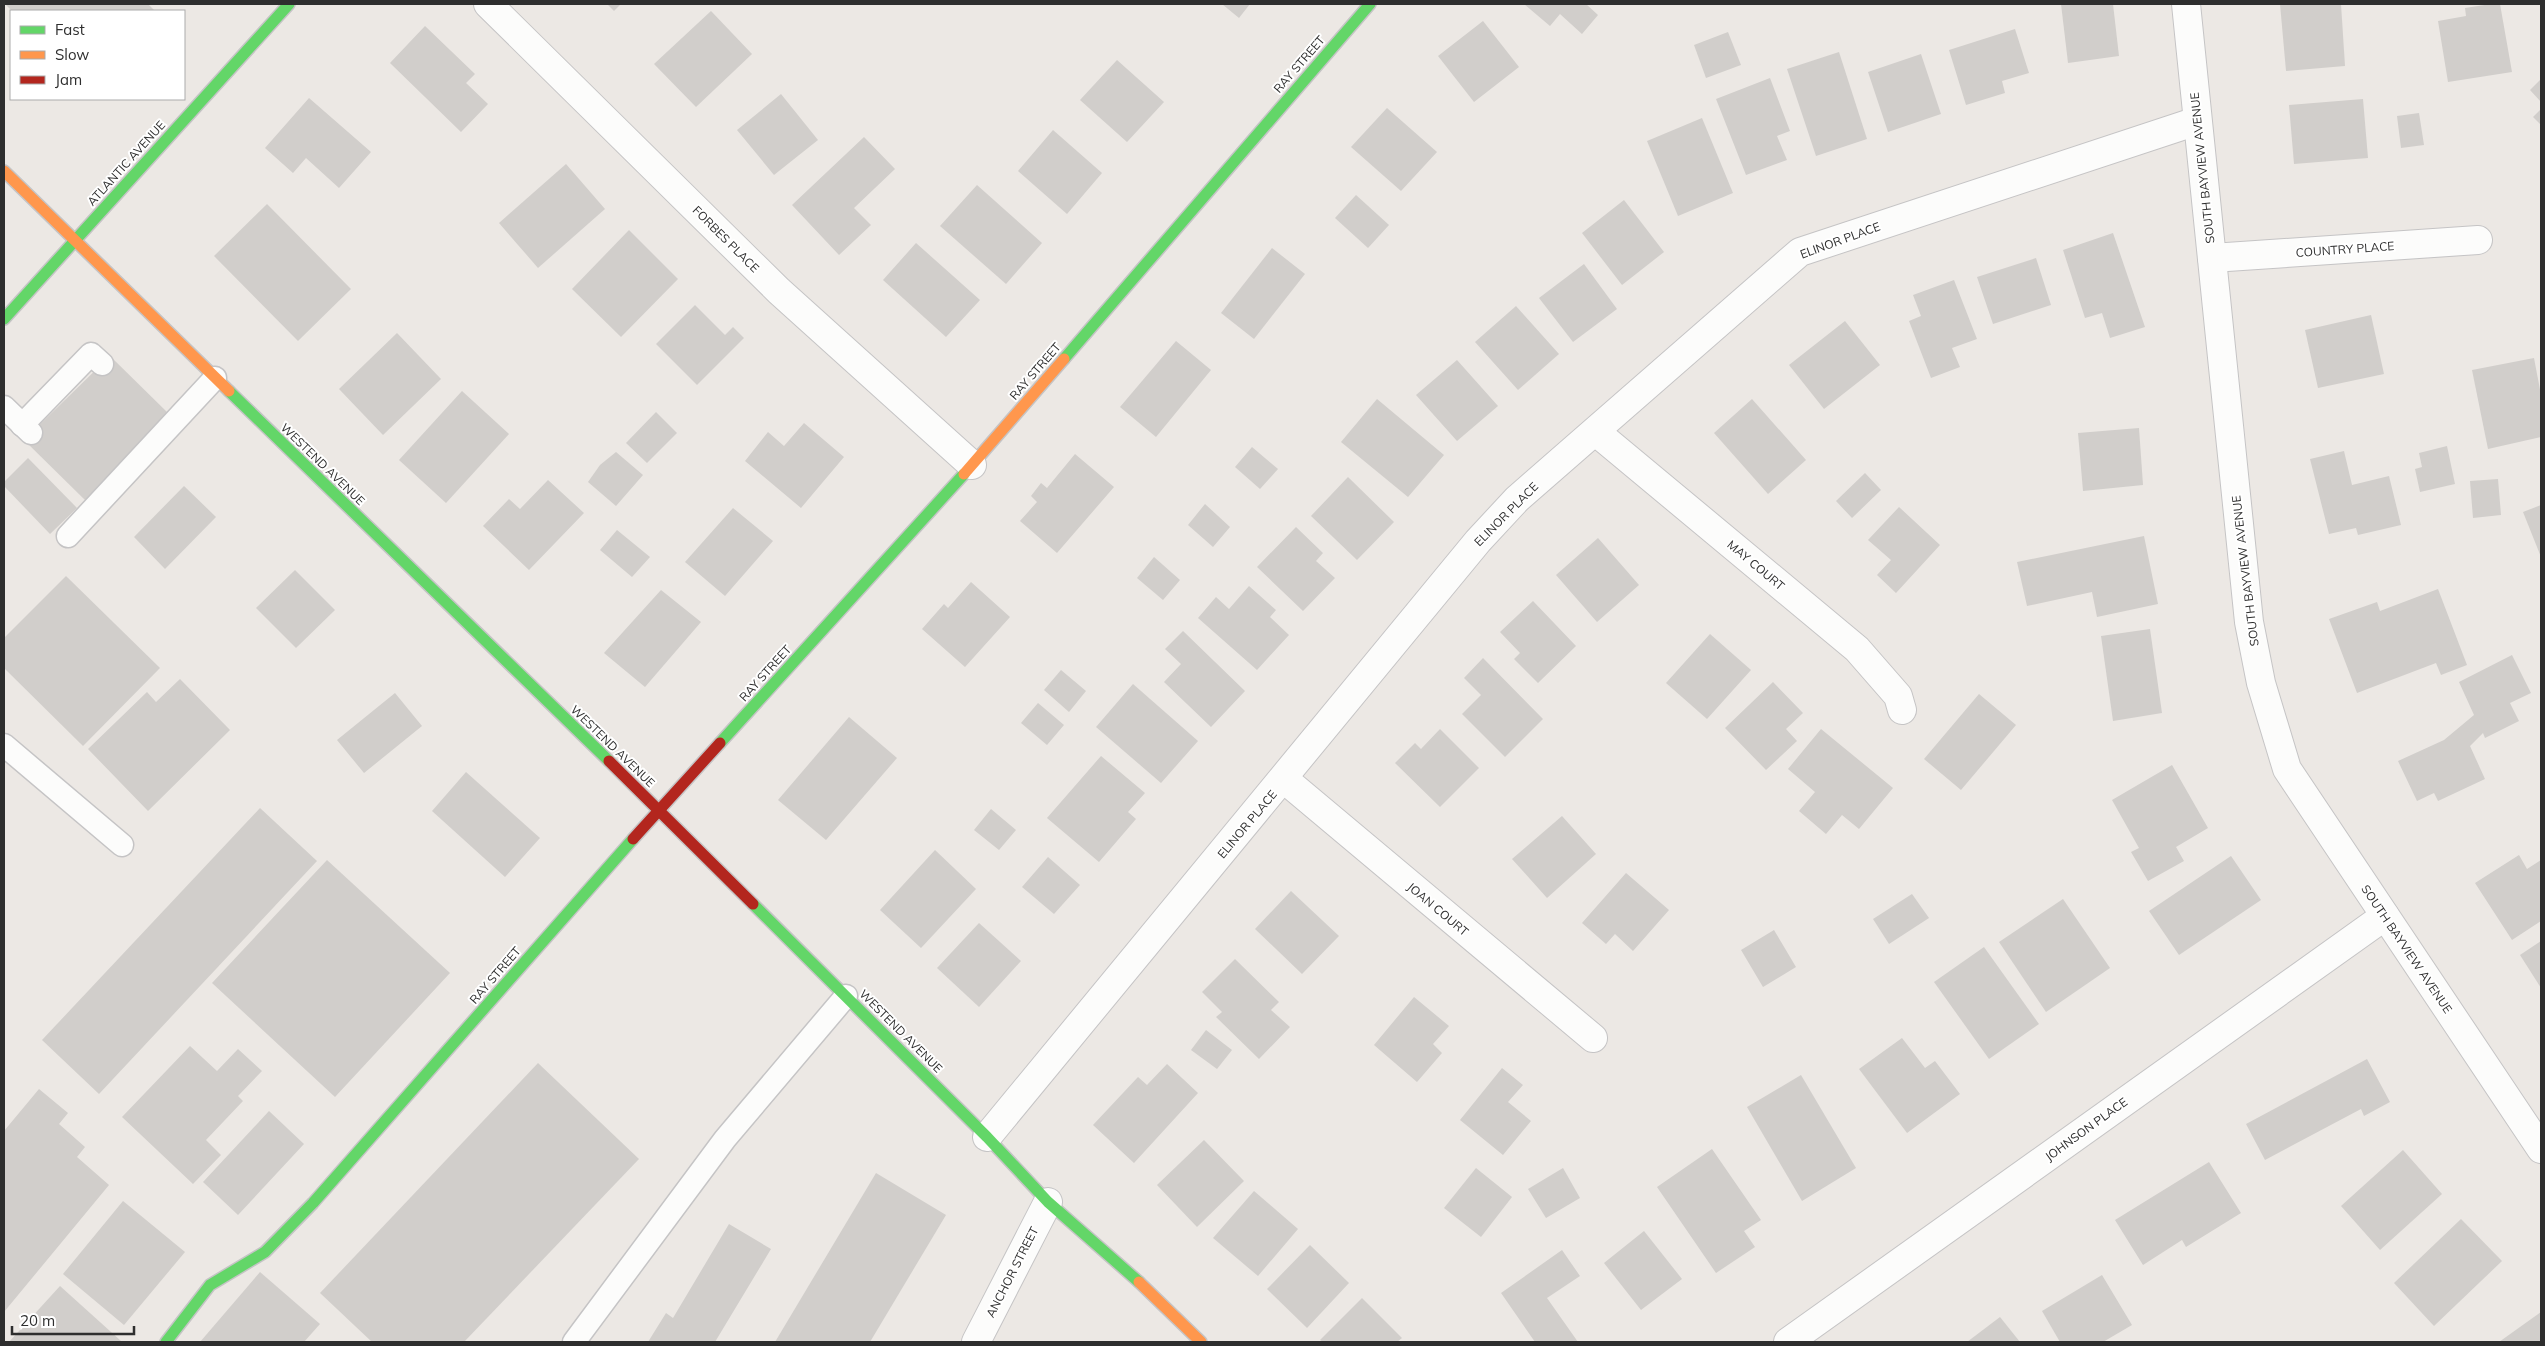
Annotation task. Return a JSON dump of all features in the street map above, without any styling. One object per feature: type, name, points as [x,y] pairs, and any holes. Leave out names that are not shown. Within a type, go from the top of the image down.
[{"type":"street","name":"ATLANTIC AVENUE","points":[[4,319],[289,4]]},
{"type":"street","name":"FORBES PLACE","points":[[488,4],[779,291],[972,464]]},
{"type":"street","name":"RAY STREET","points":[[166,1342],[210,1285],[265,1252],[313,1203],[659,810],[972,464],[1370,4]]},
{"type":"street","name":"SOUTH BAYVIEW AVENUE","points":[[2186,4],[2248,622],[2260,683],[2287,769],[2541,1149]]},
{"type":"street","name":"ELINOR PLACE","points":[[987,1137],[1284,779],[1478,541],[1517,500],[1800,252],[2197,121]]},
{"type":"street","name":"WESTEND AVENUE","points":[[4,171],[659,810],[987,1137],[1048,1202],[1152,1293],[1201,1342]]},
{"type":"street","name":"COUNTRY PLACE","points":[[2212,258],[2478,240]]},
{"type":"street","name":"MAY COURT","points":[[1596,432],[1857,649],[1898,696],[1902,710]]},
{"type":"street","name":"JOAN COURT","points":[[1284,779],[1593,1038]]},
{"type":"street","name":"JOHNSON PLACE","points":[[1788,1342],[2385,916]]},
{"type":"street","name":"ANCHOR STREET","points":[[976,1342],[1048,1202]]},
{"type":"lane","points":[[4,407],[27,429],[62,394],[91,354],[102,364]]},
{"type":"lane","points":[[68,536],[96,497],[163,427],[215,378]]},
{"type":"lane","points":[[4,745],[122,845]]},
{"type":"lane","points":[[574,1342],[726,1139],[846,996]]},
{"type":"building","points":[[5,4],[148,4],[154,10],[11,10]]},
{"type":"building","points":[[607,4],[621,4],[614,11]]},
{"type":"building","points":[[1222,4],[1250,4],[1239,18]]},
{"type":"building","points":[[1524,4],[1586,4],[1598,15],[1582,34],[1560,14],[1550,26]]},
{"type":"building","points":[[2061,4],[2113,4],[2119,56],[2068,63]]},
{"type":"building","points":[[2280,4],[2341,4],[2345,66],[2286,71]]},
{"type":"building","points":[[2500,4],[2512,72],[2448,82],[2438,21],[2466,16],[2465,8]]},
{"type":"building","points":[[711,11],[752,54],[696,107],[654,64]]},
{"type":"building","points":[[1483,21],[1519,67],[1474,102],[1438,56]]},
{"type":"building","points":[[425,26],[475,74],[466,83],[488,104],[461,132],[390,63]]},
{"type":"building","points":[[2015,29],[2029,73],[2002,81],[2005,93],[1966,105],[1949,50]]},
{"type":"building","points":[[1728,32],[1741,65],[1706,78],[1694,45]]},
{"type":"building","points":[[1839,52],[1867,139],[1816,156],[1787,69]]},
{"type":"building","points":[[1921,54],[1941,114],[1888,132],[1868,72]]},
{"type":"building","points":[[1117,60],[1164,102],[1127,142],[1080,100]]},
{"type":"building","points":[[1770,78],[1790,131],[1777,136],[1787,160],[1746,175],[1716,99]]},
{"type":"building","points":[[2541,79],[2541,102],[2530,90]]},
{"type":"building","points":[[781,94],[818,140],[774,175],[737,130]]},
{"type":"building","points":[[309,98],[371,152],[339,188],[306,158],[293,173],[265,148]]},
{"type":"building","points":[[2363,99],[2368,158],[2294,164],[2289,105]]},
{"type":"building","points":[[1387,108],[1437,152],[1401,191],[1351,147]]},
{"type":"building","points":[[2541,109],[2541,125],[2533,117]]},
{"type":"building","points":[[2419,113],[2424,145],[2401,148],[2397,116]]},
{"type":"building","points":[[1702,118],[1733,193],[1678,216],[1647,141]]},
{"type":"building","points":[[1053,130],[1102,173],[1067,214],[1018,171]]},
{"type":"building","points":[[864,137],[895,169],[854,208],[871,225],[839,255],[792,205]]},
{"type":"building","points":[[566,164],[605,209],[538,268],[499,223]]},
{"type":"building","points":[[977,185],[1042,243],[1006,284],[940,226]]},
{"type":"building","points":[[1356,195],[1389,225],[1368,248],[1335,218]]},
{"type":"building","points":[[1624,200],[1664,252],[1622,285],[1582,233]]},
{"type":"building","points":[[267,204],[351,289],[298,341],[214,256]]},
{"type":"building","points":[[629,230],[678,279],[621,337],[572,289]]},
{"type":"building","points":[[2113,233],[2145,327],[2110,338],[2102,313],[2085,318],[2063,250]]},
{"type":"building","points":[[916,243],[980,300],[946,337],[883,280]]},
{"type":"building","points":[[1272,248],[1305,274],[1254,339],[1221,313]]},
{"type":"building","points":[[2036,258],[2051,305],[1993,324],[1977,277]]},
{"type":"building","points":[[1584,264],[1617,309],[1573,342],[1539,298]]},
{"type":"building","points":[[1954,280],[1977,339],[1952,348],[1960,367],[1931,378],[1909,321],[1921,316],[1913,295]]},
{"type":"building","points":[[695,305],[725,335],[733,327],[744,338],[697,385],[656,344]]},
{"type":"building","points":[[1516,306],[1559,354],[1518,390],[1475,342]]},
{"type":"building","points":[[2371,315],[2384,374],[2318,388],[2305,330]]},
{"type":"building","points":[[1845,321],[1880,365],[1824,409],[1789,365]]},
{"type":"building","points":[[397,333],[441,379],[383,435],[339,389]]},
{"type":"building","points":[[1176,341],[1211,370],[1156,437],[1120,407]]},
{"type":"building","points":[[110,356],[169,414],[85,500],[24,440]]},
{"type":"building","points":[[2534,358],[2541,395],[2541,437],[2488,449],[2472,370]]},
{"type":"building","points":[[1457,360],[1498,406],[1457,441],[1416,395]]},
{"type":"building","points":[[462,391],[509,434],[446,503],[399,460]]},
{"type":"building","points":[[1377,399],[1444,455],[1408,497],[1341,442]]},
{"type":"building","points":[[1752,399],[1806,460],[1768,494],[1714,433]]},
{"type":"building","points":[[656,412],[677,433],[647,463],[626,443]]},
{"type":"building","points":[[804,423],[844,457],[801,508],[745,461],[768,432],[784,446]]},
{"type":"building","points":[[2139,428],[2143,485],[2083,491],[2078,433]]},
{"type":"building","points":[[2447,446],[2455,484],[2420,492],[2415,469],[2422,467],[2419,453]]},
{"type":"building","points":[[1252,447],[1278,469],[1260,489],[1235,467]]},
{"type":"building","points":[[2344,451],[2352,485],[2389,476],[2401,525],[2358,535],[2356,528],[2329,534],[2310,459]]},
{"type":"building","points":[[616,452],[643,475],[616,506],[588,482],[600,465]]},
{"type":"building","points":[[1075,454],[1114,487],[1057,553],[1020,521],[1037,502],[1031,496],[1041,483],[1047,488]]},
{"type":"building","points":[[28,458],[77,508],[50,534],[4,486],[4,482]]},
{"type":"building","points":[[1865,473],[1881,490],[1852,518],[1836,501]]},
{"type":"building","points":[[1348,477],[1394,522],[1357,560],[1311,516]]},
{"type":"building","points":[[2498,479],[2501,515],[2473,518],[2470,481]]},
{"type":"building","points":[[548,480],[584,513],[529,570],[483,526],[509,499],[520,509]]},
{"type":"building","points":[[184,486],[216,517],[165,569],[134,537]]},
{"type":"building","points":[[1205,504],[1230,527],[1213,547],[1188,525]]},
{"type":"building","points":[[2541,505],[2541,557],[2523,512]]},
{"type":"building","points":[[1899,507],[1940,545],[1896,593],[1877,575],[1891,560],[1868,540]]},
{"type":"building","points":[[733,508],[773,541],[725,596],[685,562]]},
{"type":"building","points":[[1296,527],[1323,553],[1316,561],[1335,578],[1303,611],[1257,567]]},
{"type":"building","points":[[617,530],[650,557],[632,577],[600,550]]},
{"type":"building","points":[[2144,536],[2158,604],[2097,617],[2092,592],[2027,606],[2017,562]]},
{"type":"building","points":[[1598,538],[1639,585],[1597,622],[1556,575]]},
{"type":"building","points":[[1154,557],[1180,580],[1163,600],[1137,578]]},
{"type":"building","points":[[295,570],[335,610],[296,648],[256,608]]},
{"type":"building","points":[[66,576],[160,668],[83,746],[4,668],[4,638]]},
{"type":"building","points":[[971,582],[1010,617],[965,667],[922,629],[944,604],[948,608]]},
{"type":"building","points":[[1249,586],[1276,610],[1270,617],[1289,635],[1257,670],[1198,618],[1216,597],[1229,609]]},
{"type":"building","points":[[2438,589],[2467,665],[2441,675],[2436,663],[2357,693],[2329,619],[2377,602],[2380,611]]},
{"type":"building","points":[[661,590],[701,622],[645,687],[604,653]]},
{"type":"building","points":[[1533,601],[1576,646],[1538,683],[1514,659],[1520,653],[1500,632]]},
{"type":"building","points":[[2150,629],[2162,713],[2113,721],[2101,636]]},
{"type":"building","points":[[1183,631],[1245,691],[1211,727],[1164,682],[1181,664],[1165,649]]},
{"type":"building","points":[[1710,634],[1751,670],[1707,719],[1666,683]]},
{"type":"building","points":[[2512,655],[2531,693],[2510,703],[2519,721],[2485,738],[2483,733],[2470,746],[2485,779],[2438,801],[2434,793],[2417,801],[2398,761],[2444,740],[2474,715],[2459,682]]},
{"type":"building","points":[[1483,658],[1543,719],[1505,757],[1462,714],[1481,695],[1464,678]]},
{"type":"building","points":[[1061,670],[1086,691],[1069,712],[1044,690]]},
{"type":"building","points":[[180,679],[230,730],[148,811],[88,749],[147,692],[156,702]]},
{"type":"building","points":[[1773,682],[1803,713],[1786,729],[1797,741],[1766,770],[1725,728]]},
{"type":"building","points":[[1133,684],[1198,741],[1161,783],[1096,727]]},
{"type":"building","points":[[395,693],[422,726],[364,773],[337,740]]},
{"type":"building","points":[[1979,694],[2016,725],[1961,790],[1924,759]]},
{"type":"building","points":[[1038,703],[1064,725],[1047,745],[1021,723]]},
{"type":"building","points":[[849,717],[897,758],[826,840],[778,800]]},
{"type":"building","points":[[1440,729],[1479,768],[1440,807],[1395,763],[1415,743],[1421,749]]},
{"type":"building","points":[[1821,729],[1893,788],[1859,829],[1842,815],[1826,834],[1799,811],[1815,792],[1788,769]]},
{"type":"building","points":[[1101,756],[1145,793],[1128,812],[1136,819],[1099,862],[1047,818]]},
{"type":"building","points":[[2172,765],[2208,828],[2176,847],[2184,861],[2148,881],[2131,852],[2139,848],[2112,800]]},
{"type":"building","points":[[466,772],[540,838],[505,877],[432,811]]},
{"type":"building","points":[[260,808],[317,861],[99,1094],[42,1040]]},
{"type":"building","points":[[991,809],[1016,830],[999,850],[974,830]]},
{"type":"building","points":[[1562,816],[1596,854],[1547,898],[1512,859]]},
{"type":"building","points":[[935,850],[976,889],[921,948],[880,910]]},
{"type":"building","points":[[2519,855],[2527,869],[2541,860],[2541,921],[2512,940],[2475,883]]},
{"type":"building","points":[[2231,856],[2261,900],[2179,955],[2149,911]]},
{"type":"building","points":[[1048,857],[1080,885],[1054,914],[1022,887]]},
{"type":"building","points":[[327,860],[450,973],[335,1097],[212,983]]},
{"type":"building","points":[[1626,873],[1669,910],[1633,951],[1615,934],[1606,944],[1582,923]]},
{"type":"building","points":[[1291,891],[1339,936],[1302,974],[1255,929]]},
{"type":"building","points":[[1912,894],[1929,918],[1889,944],[1873,919]]},
{"type":"building","points":[[2063,899],[2110,968],[2046,1012],[1999,942]]},
{"type":"building","points":[[979,923],[1021,961],[979,1007],[937,968]]},
{"type":"building","points":[[1774,930],[1796,967],[1763,987],[1741,950]]},
{"type":"building","points":[[2541,941],[2541,988],[2520,955]]},
{"type":"building","points":[[1984,947],[2039,1024],[1989,1059],[1934,982]]},
{"type":"building","points":[[1235,959],[1279,1002],[1271,1010],[1290,1027],[1259,1059],[1216,1017],[1222,1012],[1202,992]]},
{"type":"building","points":[[1414,997],[1449,1026],[1433,1044],[1442,1053],[1417,1082],[1374,1045]]},
{"type":"building","points":[[1206,1030],[1232,1050],[1217,1069],[1191,1050]]},
{"type":"building","points":[[1902,1038],[1925,1068],[1935,1061],[1960,1094],[1907,1133],[1859,1069]]},
{"type":"building","points":[[190,1046],[217,1071],[238,1049],[262,1071],[238,1096],[243,1101],[206,1140],[221,1155],[193,1184],[122,1117]]},
{"type":"building","points":[[2367,1059],[2390,1102],[2364,1116],[2361,1109],[2265,1160],[2246,1124]]},
{"type":"building","points":[[538,1063],[639,1159],[464,1342],[372,1342],[320,1293]]},
{"type":"building","points":[[1167,1064],[1198,1093],[1134,1163],[1093,1125],[1138,1077],[1147,1085]]},
{"type":"building","points":[[1502,1068],[1523,1085],[1508,1102],[1531,1121],[1503,1155],[1460,1120]]},
{"type":"building","points":[[1801,1075],[1856,1168],[1802,1201],[1747,1107]]},
{"type":"building","points":[[39,1089],[68,1113],[59,1124],[85,1147],[77,1157],[109,1185],[4,1312],[4,1131]]},
{"type":"building","points":[[269,1111],[304,1144],[238,1215],[203,1182]]},
{"type":"building","points":[[1204,1140],[1244,1181],[1197,1227],[1157,1185]]},
{"type":"building","points":[[1712,1149],[1761,1220],[1744,1231],[1755,1247],[1716,1273],[1657,1187]]},
{"type":"building","points":[[2403,1150],[2442,1194],[2380,1250],[2341,1206]]},
{"type":"building","points":[[2209,1162],[2241,1213],[2186,1247],[2182,1240],[2143,1265],[2115,1220]]},
{"type":"building","points":[[1476,1168],[1512,1197],[1481,1237],[1444,1208]]},
{"type":"building","points":[[1563,1168],[1580,1198],[1546,1218],[1528,1189]]},
{"type":"building","points":[[876,1173],[946,1215],[870,1342],[775,1342]]},
{"type":"building","points":[[1254,1191],[1298,1229],[1258,1276],[1213,1238]]},
{"type":"building","points":[[123,1201],[185,1252],[124,1325],[63,1274]]},
{"type":"building","points":[[2461,1219],[2502,1261],[2434,1326],[2394,1283]]},
{"type":"building","points":[[729,1224],[771,1249],[715,1342],[648,1342],[666,1313],[673,1318]]},
{"type":"building","points":[[1644,1231],[1682,1279],[1641,1310],[1604,1263]]},
{"type":"building","points":[[1310,1245],[1349,1283],[1307,1328],[1267,1289]]},
{"type":"building","points":[[1562,1250],[1580,1276],[1547,1298],[1578,1342],[1535,1342],[1501,1293]]},
{"type":"building","points":[[260,1272],[320,1324],[304,1342],[200,1342]]},
{"type":"building","points":[[2102,1275],[2132,1325],[2103,1342],[2060,1342],[2042,1311]]},
{"type":"building","points":[[60,1286],[121,1341],[9,1342]]},
{"type":"building","points":[[1362,1298],[1402,1338],[1397,1342],[1323,1342],[1320,1340]]},
{"type":"building","points":[[2541,1312],[2541,1342],[2499,1342]]},
{"type":"building","points":[[2000,1317],[2020,1342],[1967,1342]]},
{"type":"traffic: fast","points":[[4,319],[289,4]]},
{"type":"traffic: fast","points":[[1064,359],[1370,4]]},
{"type":"traffic: fast","points":[[229,391],[609,761]]},
{"type":"traffic: fast","points":[[720,743],[964,474]]},
{"type":"traffic: fast","points":[[166,1342],[210,1285],[265,1252],[313,1203],[633,839]]},
{"type":"traffic: fast","points":[[753,904],[987,1137],[1048,1202],[1139,1282]]},
{"type":"traffic: slow","points":[[4,171],[229,391]]},
{"type":"traffic: slow","points":[[964,474],[1064,359]]},
{"type":"traffic: slow","points":[[1139,1282],[1201,1342]]},
{"type":"traffic: jam","points":[[633,839],[720,743]]},
{"type":"traffic: jam","points":[[609,761],[753,904]]}]
